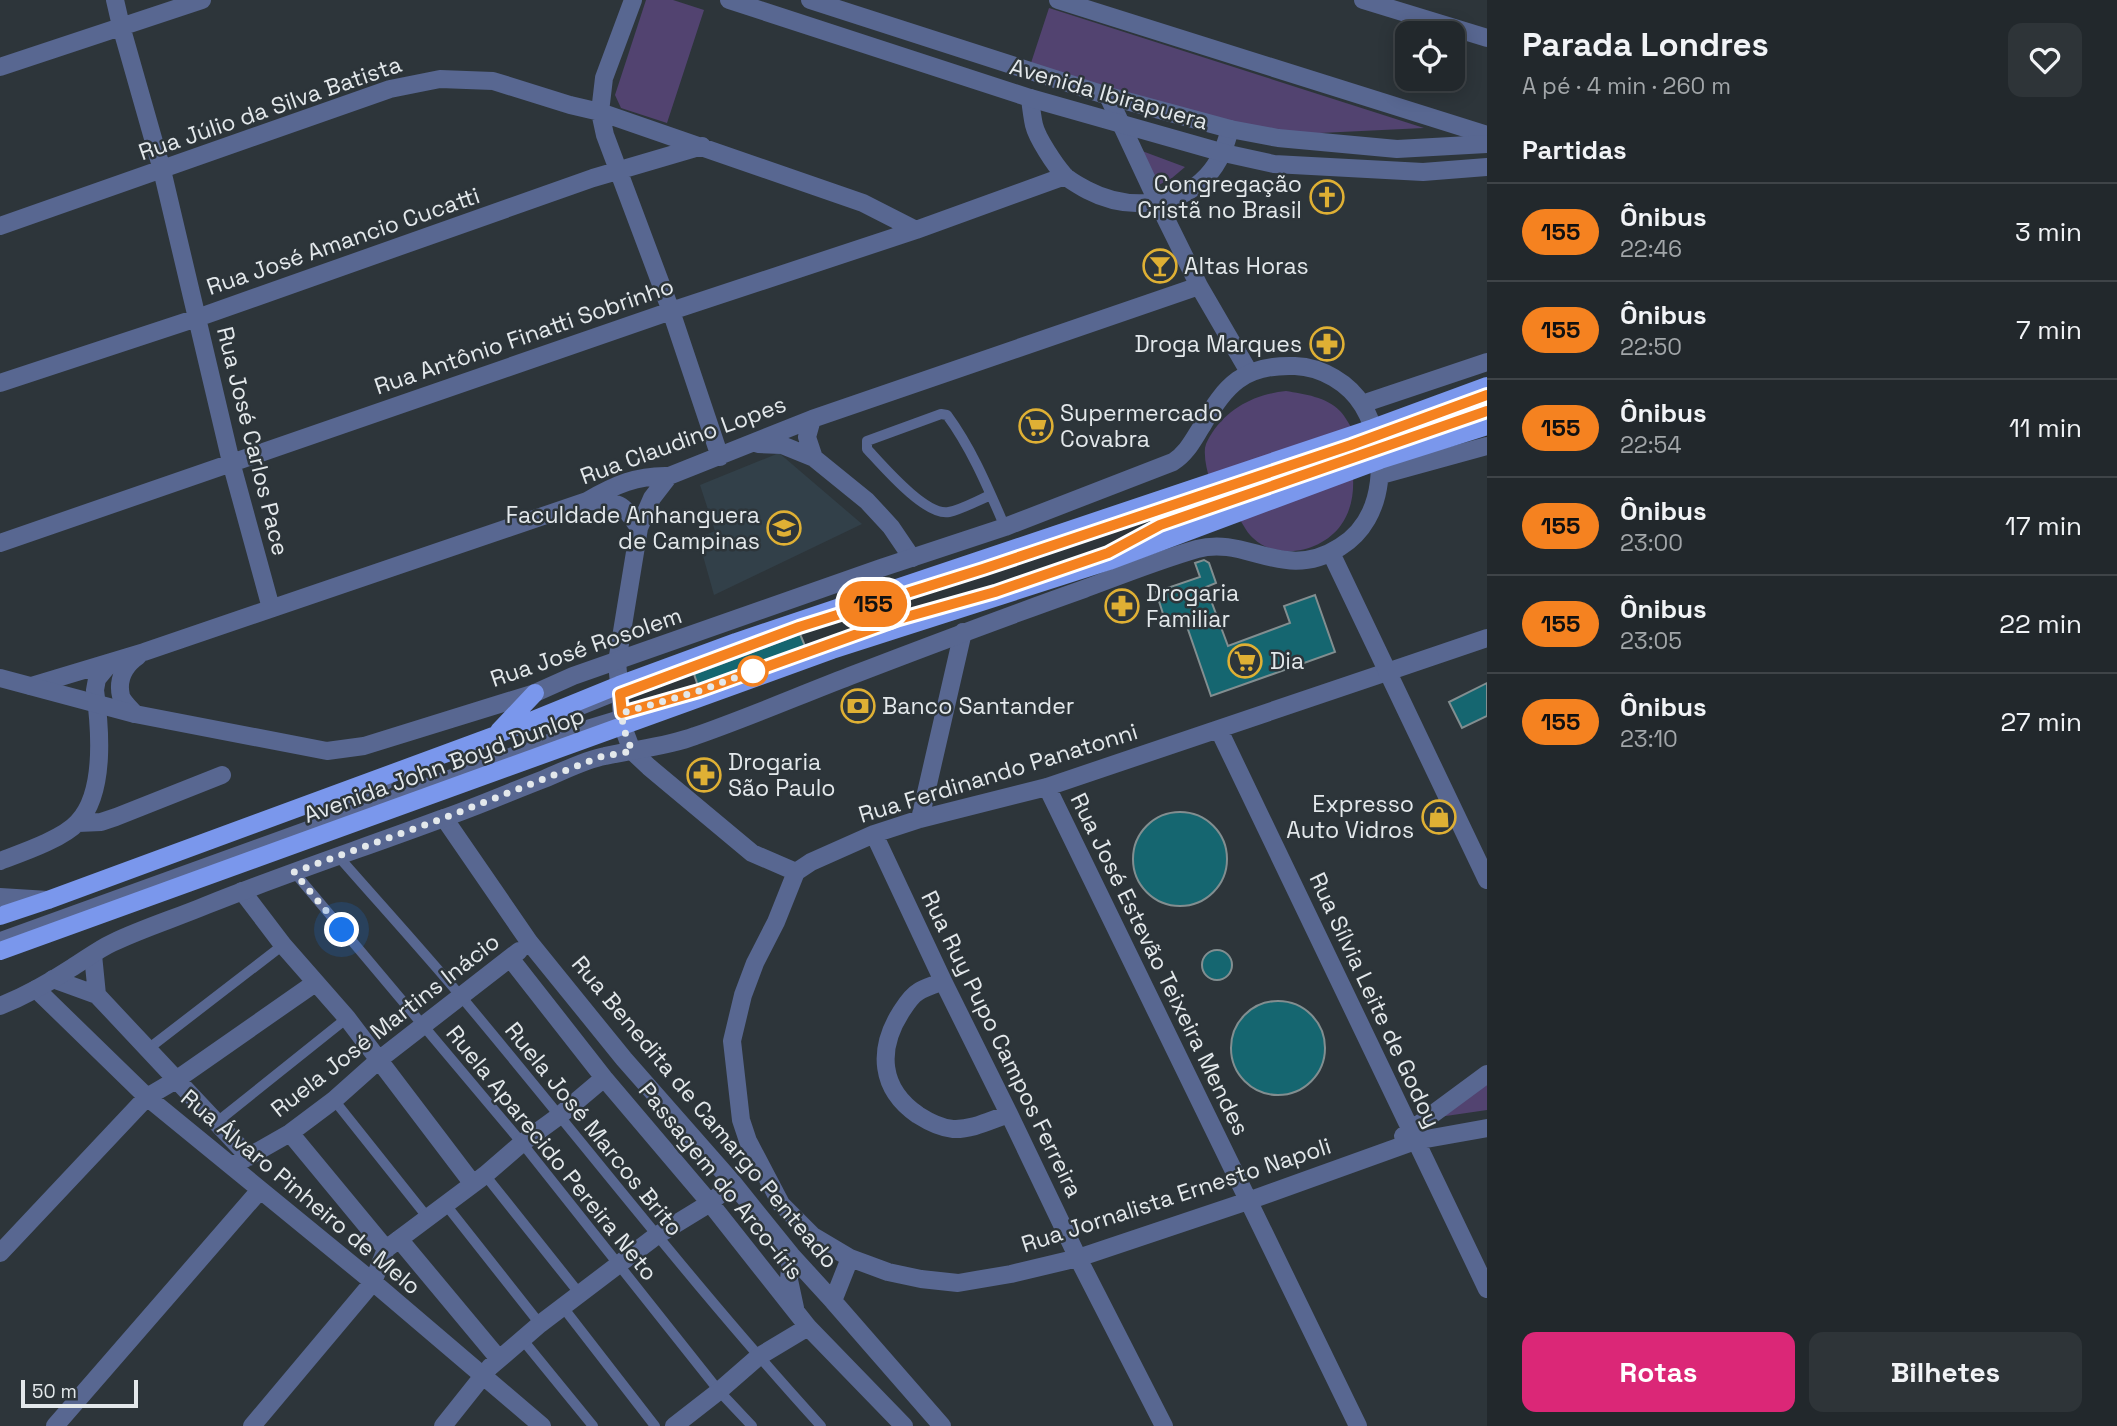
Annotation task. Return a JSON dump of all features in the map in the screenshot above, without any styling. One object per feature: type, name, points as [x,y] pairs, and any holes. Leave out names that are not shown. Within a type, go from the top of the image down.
[{"type":"main road","name":"Avenida John Boyd Dunlop","points":[[0,951],[622,720],[1108,561],[1377,450],[1487,386]]},
{"type":"main road","name":"Avenida John Boyd Dunlop","points":[[0,916],[620,690],[736,642],[1377,450],[1487,426]]},
{"type":"main road","points":[[496,735],[534,693]]},
{"type":"street","name":"Rua José Carlos Pace","points":[[115,0],[162,170],[231,462],[271,608]]},
{"type":"street","points":[[0,67],[202,0]]},
{"type":"street","points":[[632,0],[604,78],[600,112],[605,135],[671,311],[720,457]]},
{"type":"street","name":"Avenida Ibirapuera","points":[[729,0],[1030,98],[1224,153],[1274,164],[1423,172],[1487,167]]},
{"type":"street","name":"Avenida Ibirapuera","points":[[810,0],[1108,96],[1230,129],[1278,138],[1396,149],[1487,144]]},
{"type":"street","points":[[1058,0],[1487,135]]},
{"type":"street","points":[[1363,0],[1487,38]]},
{"type":"street","name":"Rua Júlio da Silva Batista","points":[[0,226],[390,89],[440,79],[493,81],[600,112],[863,203],[916,230]]},
{"type":"street","points":[[0,1006],[36,989],[110,943],[242,891],[444,818],[600,757],[690,738],[962,632],[1201,548],[1233,548],[1289,561],[1317,558],[1352,539],[1375,500],[1377,450],[1362,404],[1340,381],[1305,366],[1277,365],[1249,372],[1199,286],[1108,96]]},
{"type":"street","points":[[1030,98],[1034,126],[1065,176],[1096,195],[1133,204],[1168,200],[1184,194],[1206,177],[1224,153],[1230,129]]},
{"type":"street","name":"Rua José Amancio Cucatti","points":[[0,383],[197,318],[619,171],[702,146]]},
{"type":"street","name":"Rua Antônio Finatti Sobrinho","points":[[0,543],[671,311],[916,230],[1065,176]]},
{"type":"street","name":"Rua Claudino Lopes","points":[[31,686],[144,652],[587,501],[611,487],[648,475],[669,476],[811,419],[1199,286]]},
{"type":"street","points":[[1362,404],[1487,362]]},
{"type":"street","name":"Rua José Rosolem","points":[[0,678],[135,714],[327,751],[364,746],[534,693],[573,677],[1005,527],[1173,462],[1188,449],[1217,400],[1231,384],[1249,372]]},
{"type":"street","points":[[811,419],[807,437],[814,458]]},
{"type":"street","points":[[752,444],[782,446],[814,458],[867,501],[891,527],[912,558]]},
{"type":"street","points":[[1377,450],[1487,446]]},
{"type":"street","points":[[669,476],[652,498],[639,528],[617,662],[622,720],[632,751],[752,853],[796,872]]},
{"type":"street","points":[[587,501],[610,502],[627,509],[639,528]]},
{"type":"street","points":[[1331,552],[1487,880]]},
{"type":"street","points":[[920,819],[962,632]]},
{"type":"street","name":"Rua Ferdinando Panatonni","points":[[796,872],[811,862],[873,834],[920,819],[1048,787],[1487,638]]},
{"type":"street","name":"Rua Claudino Lopes","points":[[135,714],[121,698],[121,684],[127,664],[144,652]]},
{"type":"street","points":[[0,861],[43,845],[78,823],[88,806],[98,771],[95,690],[97,679],[111,662]]},
{"type":"street","name":"Rua Sílvia Leite de Godoy","points":[[1219,730],[1487,1289]]},
{"type":"street","points":[[78,823],[102,822],[222,775]]},
{"type":"street","name":"Rua José Estevão Teixeira Mendes","points":[[1048,787],[1358,1426]]},
{"type":"street","name":"Rua Benedita de Camargo Penteado","points":[[444,818],[530,943],[624,1059],[733,1182],[790,1255],[834,1301],[942,1426]]},
{"type":"street","name":"Rua Ruy Pupo Campos Ferreira","points":[[873,834],[1078,1258],[1164,1426]]},
{"type":"street","name":"Rua Jornalista Ernesto Napoli","points":[[796,872],[743,995],[732,1041],[737,1092],[748,1141],[781,1205],[813,1236],[850,1258],[888,1272],[958,1283],[1011,1274],[1078,1258],[1248,1201],[1384,1151],[1413,1135],[1487,1128]]},
{"type":"street","points":[[242,891],[314,983],[347,1018],[479,1179]]},
{"type":"street","points":[[0,897],[48,900]]},
{"type":"street","name":"Ruela José Martins Inácio","points":[[232,1166],[290,1133],[334,1100],[380,1059],[530,943]]},
{"type":"street","points":[[93,955],[97,995]]},
{"type":"street","name":"Passagem do Arco-íris","points":[[510,958],[604,1078],[710,1203],[808,1327],[904,1426]]},
{"type":"street","points":[[53,979],[97,995],[249,1157]]},
{"type":"street","points":[[943,981],[917,992],[904,1006],[892,1026],[886,1043],[886,1072],[896,1097],[933,1125],[952,1129],[976,1126],[1009,1114]]},
{"type":"street","points":[[0,1254],[147,1097],[177,1080],[314,983]]},
{"type":"street","name":"Rua Álvaro Pinheiro de Melo","points":[[36,989],[147,1097],[373,1282],[542,1426]]},
{"type":"street","points":[[1413,1135],[1487,1074]]},
{"type":"street","points":[[253,1426],[373,1282],[393,1244],[446,1205],[604,1078]]},
{"type":"street","points":[[290,1133],[499,1359]]},
{"type":"street","points":[[443,1426],[499,1359],[540,1324],[656,1236],[710,1203],[733,1182]]},
{"type":"street","points":[[55,1426],[260,1190]]},
{"type":"street","points":[[790,1255],[789,1280],[796,1312]]},
{"type":"street","points":[[834,1301],[850,1258]]},
{"type":"street","points":[[682,1424],[758,1357],[808,1327]]},
{"type":"lane","points":[[1377,450],[1487,395]]},
{"type":"lane","points":[[1377,450],[1487,411]]},
{"type":"lane","points":[[991,495],[948,512],[936,512],[887,470],[867,449],[867,440],[941,414],[947,415],[963,437],[991,495],[1005,527]]},
{"type":"lane","points":[[0,924],[362,794],[620,690]]},
{"type":"lane","points":[[0,937],[622,720]]},
{"type":"lane","name":"Ruela José Marcos Brito","points":[[338,856],[462,997],[758,1357],[821,1426]]},
{"type":"lane","name":"Ruela Aparecido Pereira Neto","points":[[294,872],[522,1143],[719,1391],[752,1426]]},
{"type":"lane","points":[[148,1049],[283,945]]},
{"type":"lane","points":[[217,1122],[347,1018]]},
{"type":"lane","points":[[334,1100],[428,1218]]},
{"type":"lane","points":[[479,1179],[579,1293]]},
{"type":"lane","points":[[446,1205],[540,1324]]},
{"type":"lane","points":[[562,1306],[655,1426]]},
{"type":"lane","points":[[523,1339],[593,1426]]},
{"type":"shaded area","points":[[646,0],[673,0],[704,10],[667,123],[621,108],[615,95]]},
{"type":"shaded area","points":[[1049,8],[1424,128],[1263,134],[1030,66]]},
{"type":"shaded area","points":[[1134,148],[1185,167],[1155,187]]},
{"type":"shaded area","points":[[1286,391],[1329,402],[1342,413],[1353,430],[1210,481],[1205,448],[1219,424],[1244,403],[1264,395]]},
{"type":"shaded area","name":"Faculdade Anhanguera de Campinas","points":[[779,453],[862,524],[714,595],[698,538],[715,531],[700,485]]},
{"type":"shaded area","points":[[1353,477],[1351,502],[1344,520],[1333,534],[1312,547],[1275,550],[1253,538],[1240,520]]},
{"type":"shaded area","points":[[1487,1082],[1487,1110],[1439,1117]]},
{"type":"building","points":[[1204,560],[1209,563],[1216,583],[1206,587],[1228,646],[1290,623],[1284,606],[1315,595],[1335,652],[1211,696],[1184,618],[1166,623],[1156,592],[1200,577],[1195,563]]},
{"type":"building","points":[[800,634],[805,646],[698,686],[694,674]]},
{"type":"building","points":[[1487,683],[1487,716],[1462,728],[1449,702]]},
{"type":"building","points":[[1180,812],[1198,816],[1213,826],[1223,841],[1227,859],[1223,877],[1213,892],[1198,902],[1180,906],[1162,902],[1147,892],[1137,877],[1133,859],[1137,841],[1147,826],[1162,816]]},
{"type":"building","points":[[1217,950],[1228,954],[1232,965],[1228,976],[1217,980],[1206,976],[1202,965],[1206,954]]},
{"type":"building","points":[[1278,1001],[1296,1005],[1311,1015],[1321,1030],[1325,1048],[1321,1066],[1311,1081],[1296,1091],[1278,1095],[1260,1091],[1245,1081],[1235,1066],[1231,1048],[1235,1030],[1245,1015],[1260,1005]]},
{"type":"bus line","name":"155","points":[[1487,395],[1375,437],[983,569],[799,627],[620,694],[622,713],[699,691],[899,619],[995,592],[1108,553],[1160,525],[1487,411]]},
{"type":"place","name":"Congregação Cristã no Brasil","points":[[1327,197]]},
{"type":"place","name":"Altas Horas","points":[[1160,266]]},
{"type":"place","name":"Droga Marques","points":[[1327,344]]},
{"type":"place","name":"Supermercado Covabra","points":[[1036,426]]},
{"type":"place","name":"Faculdade Anhanguera de Campinas","points":[[784,528]]},
{"type":"place","name":"Drogaria Familiar","points":[[1122,606]]},
{"type":"place","name":"Dia","points":[[1245,661]]},
{"type":"place","name":"Banco Santander","points":[[858,706]]},
{"type":"place","name":"Drogaria São Paulo","points":[[704,775]]},
{"type":"place","name":"Expresso Auto Vidros","points":[[1439,817]]},
{"type":"route","points":[[342,930],[294,872],[444,818],[600,757],[632,751],[623,727],[622,713],[699,691],[753,671]]}]
